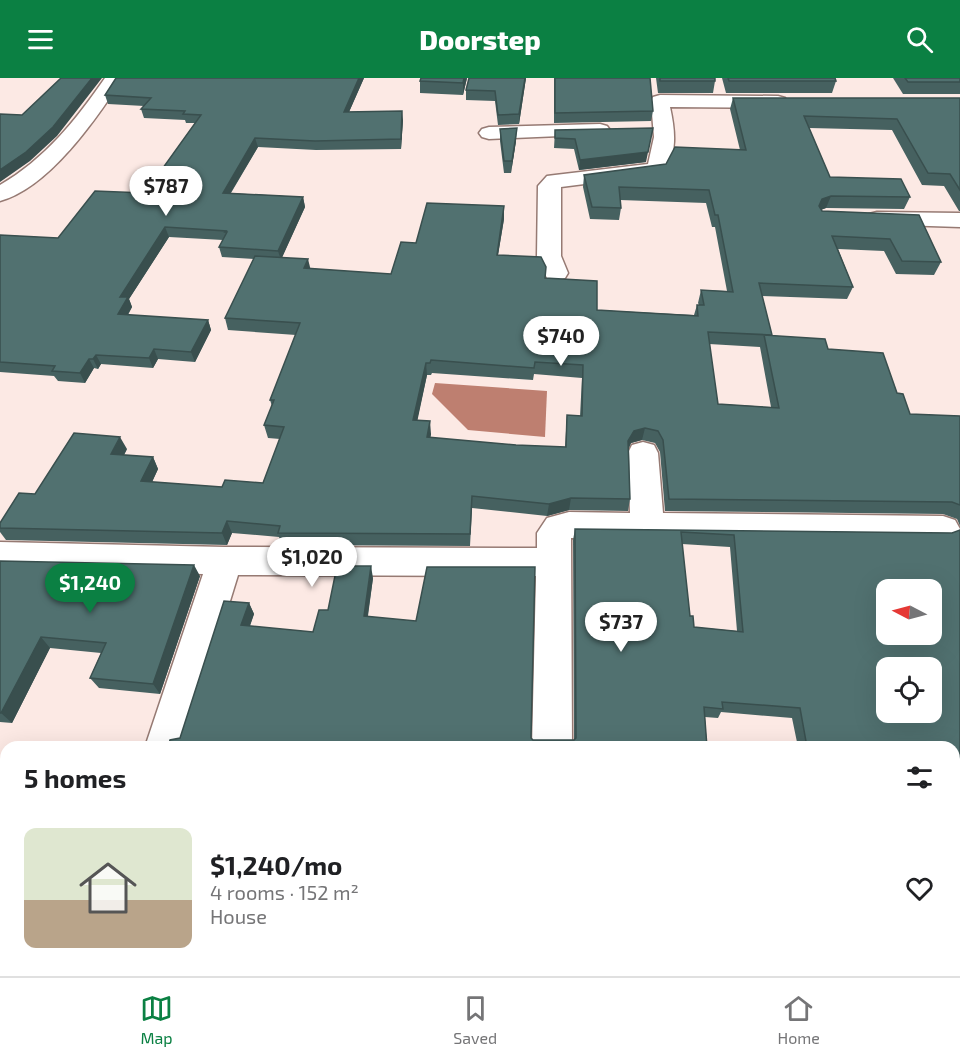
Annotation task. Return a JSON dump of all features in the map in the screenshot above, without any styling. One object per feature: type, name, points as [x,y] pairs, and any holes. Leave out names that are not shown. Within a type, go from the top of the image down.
[{"type":"street","points":[[0,194],[24,180],[57,153],[86,122],[114,78]]},
{"type":"street","points":[[556,273],[549,256],[549,186],[555,181],[639,174],[656,170],[662,159],[665,129],[657,94],[801,102]]},
{"type":"street","points":[[641,129],[665,129]]},
{"type":"street","points":[[489,133],[618,130]]},
{"type":"street","points":[[860,218],[960,220]]},
{"type":"street","points":[[643,453],[647,527]]},
{"type":"street","points":[[552,741],[554,533],[559,527],[569,525],[943,529]]},
{"type":"street","points":[[0,556],[225,561],[555,562]]},
{"type":"street","points":[[167,741],[225,561]]},
{"type":"shaded area","points":[[435,383],[547,391],[545,437],[468,430],[432,394]]},
{"type":"building","points":[[61,78],[92,78],[53,127],[26,152],[0,170],[0,114],[22,115]]},
{"type":"building","points":[[116,78],[359,78],[344,112],[402,111],[401,139],[315,141],[255,138],[223,193],[303,197],[278,251],[219,247],[226,231],[165,227],[120,297],[128,297],[118,314],[208,320],[191,352],[154,349],[149,358],[96,355],[93,359],[89,359],[80,373],[52,371],[55,366],[0,362],[0,235],[58,238],[95,191],[145,193],[201,115],[183,114],[185,111],[141,109],[151,98],[105,95]]},
{"type":"building","points":[[421,78],[464,78],[463,83],[420,81]]},
{"type":"building","points":[[469,78],[525,78],[519,114],[498,115],[495,91],[466,90]]},
{"type":"building","points":[[555,78],[650,78],[653,111],[555,113]]},
{"type":"building","points":[[660,78],[715,78],[715,81],[660,81]]},
{"type":"building","points":[[728,78],[835,78],[836,81],[729,81]]},
{"type":"building","points":[[905,78],[960,78],[960,82],[908,82]]},
{"type":"building","points":[[733,98],[960,98],[960,190],[950,174],[928,173],[897,119],[804,116],[830,177],[901,179],[910,197],[831,196],[822,199],[819,206],[822,211],[919,215],[941,262],[902,261],[890,239],[832,236],[853,287],[759,283],[772,335],[708,332],[718,404],[779,408],[764,335],[825,339],[828,349],[883,353],[897,393],[903,394],[910,414],[960,416],[960,505],[952,502],[669,499],[663,440],[658,431],[645,428],[634,431],[628,441],[630,499],[571,498],[549,504],[472,496],[470,534],[278,533],[280,526],[227,521],[222,533],[0,528],[0,523],[19,493],[35,494],[74,433],[120,437],[111,454],[153,457],[141,481],[222,487],[225,480],[263,483],[284,427],[264,425],[274,400],[270,400],[300,323],[225,318],[255,256],[308,259],[304,268],[391,274],[401,242],[416,243],[427,203],[504,206],[497,255],[541,257],[546,267],[545,278],[597,281],[597,310],[698,316],[697,305],[704,305],[701,290],[733,292],[718,215],[715,215],[709,190],[619,187],[621,208],[592,207],[584,175],[666,164],[675,147],[746,150]],"holes":[[[431,360],[534,368],[535,362],[583,365],[582,416],[567,415],[566,447],[427,437],[430,421],[413,420],[426,363],[430,363]]]},
{"type":"building","points":[[517,128],[512,161],[504,161],[500,129]]},
{"type":"building","points":[[653,128],[648,152],[580,160],[575,139],[555,138],[555,130]]},
{"type":"building","points":[[575,529],[952,533],[960,530],[960,741],[806,741],[800,708],[722,702],[723,709],[704,707],[707,741],[170,741],[180,738],[224,601],[249,603],[241,625],[313,632],[319,610],[328,610],[337,566],[371,566],[364,616],[416,621],[427,567],[535,567],[531,738],[533,740],[574,740],[576,738]],"holes":[[[681,532],[734,535],[743,632],[694,627],[693,616],[690,616]]]},
{"type":"building","points":[[0,561],[194,565],[153,684],[90,678],[106,643],[41,637],[0,713]]}]
